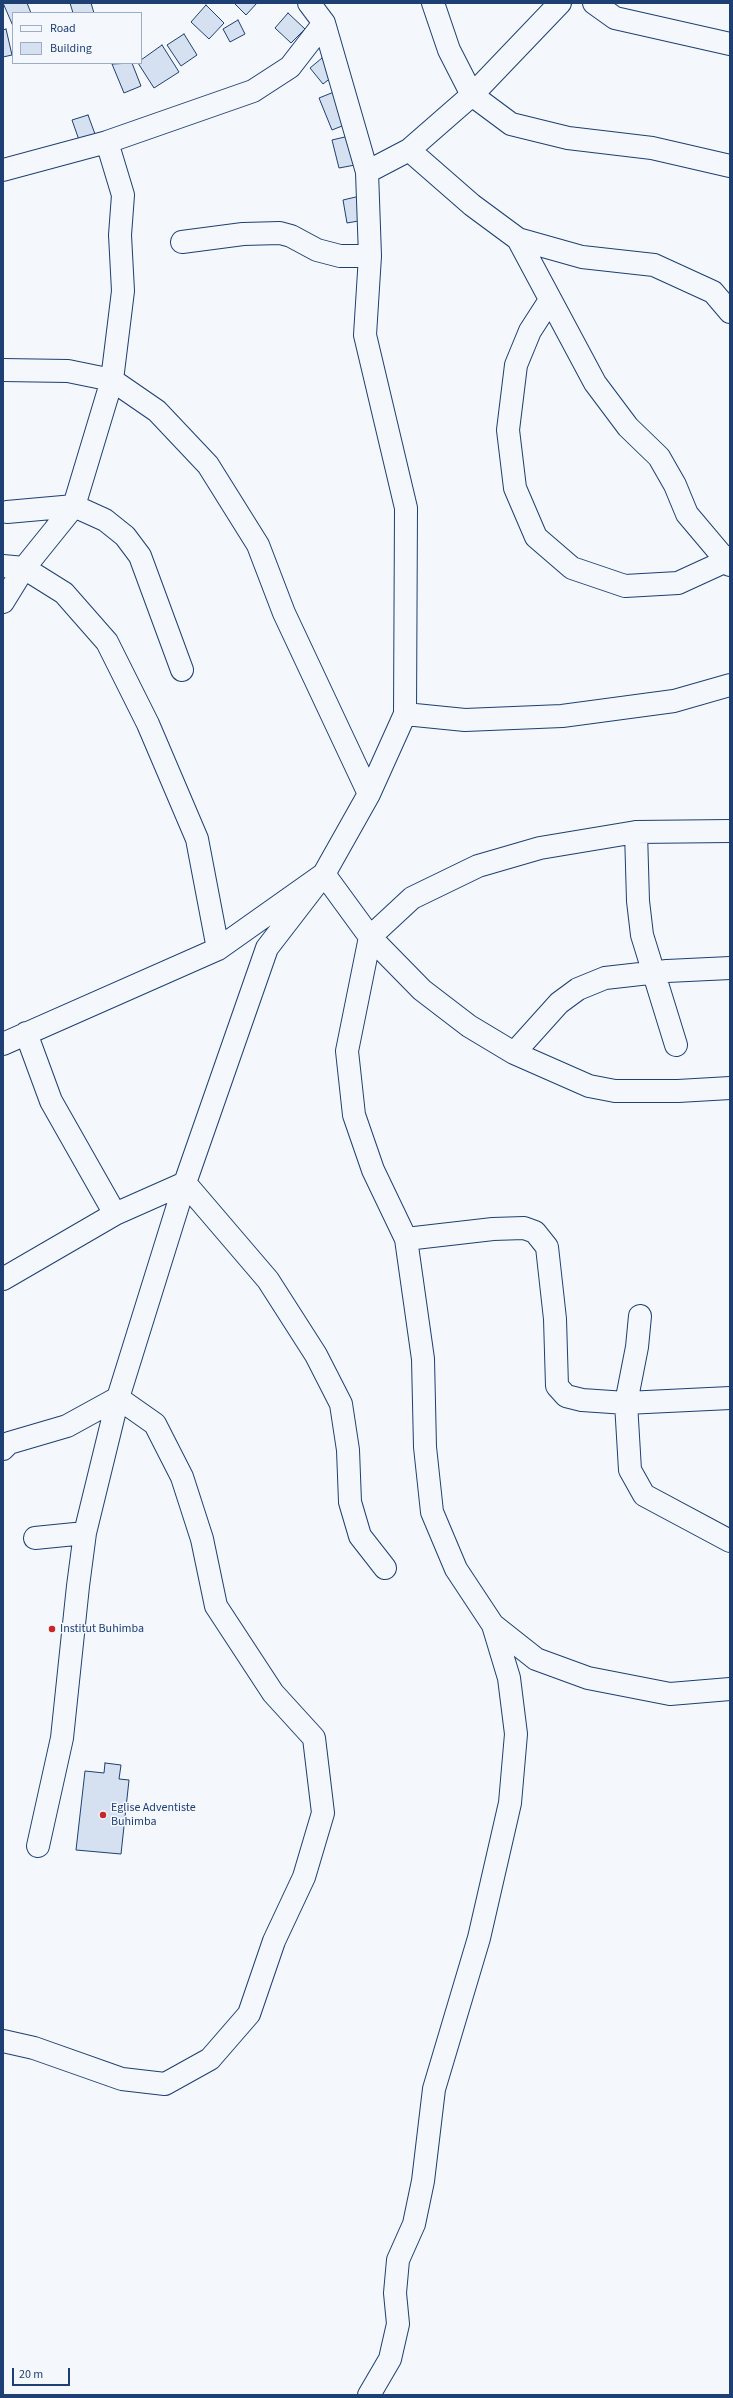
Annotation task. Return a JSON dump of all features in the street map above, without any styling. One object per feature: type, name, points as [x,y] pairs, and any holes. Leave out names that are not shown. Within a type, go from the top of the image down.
[{"type":"street","points":[[38,1846],[62,1738],[85,1534],[118,1398],[185,1183],[267,948],[324,874],[370,794],[406,714],[406,508],[365,335],[370,256],[367,172],[324,23],[309,3]]},
{"type":"street","points":[[433,3],[449,50],[472,95],[511,124],[568,138],[652,148],[730,166]]},
{"type":"street","points":[[367,172],[409,150],[472,95],[560,3]]},
{"type":"street","points":[[594,3],[614,18],[730,44]]},
{"type":"street","points":[[3,170],[107,142],[253,91],[290,67],[324,23]]},
{"type":"street","points":[[3,602],[14,567],[74,506],[112,380],[123,290],[120,236],[123,195],[107,142]]},
{"type":"street","points":[[409,150],[472,204],[518,239],[582,257],[654,265],[713,292],[730,312]]},
{"type":"street","points":[[182,242],[243,234],[280,233],[291,236],[318,250],[340,256],[370,256]]},
{"type":"street","points":[[518,239],[595,383],[628,427],[659,457],[675,484],[687,514],[729,561],[678,583],[625,586],[572,568],[536,537],[515,488],[508,430],[516,365],[530,331],[550,300]]},
{"type":"street","points":[[3,370],[68,371],[112,380],[157,411],[208,465],[258,546],[284,613],[370,794]]},
{"type":"street","points":[[7,512],[74,506],[105,520],[125,536],[140,556],[182,670]]},
{"type":"street","points":[[14,567],[64,593],[110,649],[148,724],[197,839],[218,949]]},
{"type":"street","points":[[406,714],[464,720],[562,716],[674,701],[730,685]]},
{"type":"street","points":[[369,2395],[390,2359],[398,2324],[394,2293],[398,2260],[414,2224],[423,2181],[434,2089],[479,1938],[510,1803],[516,1734],[509,1678],[493,1625],[456,1569],[432,1512],[425,1447],[423,1360],[406,1239],[373,1170],[354,1115],[347,1051],[370,937],[412,898],[478,866],[540,848],[636,832],[730,831]]},
{"type":"street","points":[[636,832],[638,901],[641,928],[676,1045]]},
{"type":"street","points":[[3,1044],[218,949],[324,874]]},
{"type":"street","points":[[324,874],[370,937],[422,990],[469,1026],[514,1053],[589,1086],[615,1091],[671,1092],[730,1088]]},
{"type":"street","points":[[514,1053],[559,1004],[578,989],[605,978],[654,972],[730,968]]},
{"type":"street","points":[[26,1034],[51,1101],[115,1214]]},
{"type":"street","points":[[3,1279],[115,1214],[185,1183]]},
{"type":"street","points":[[185,1183],[268,1280],[316,1356],[341,1404],[348,1450],[350,1502],[360,1536],[385,1568]]},
{"type":"street","points":[[406,1239],[493,1228],[524,1228],[535,1232],[547,1246],[551,1270],[557,1386],[566,1396],[582,1400],[626,1403],[730,1398]]},
{"type":"street","points":[[640,1316],[637,1347],[626,1403],[630,1470],[644,1495],[730,1541]]},
{"type":"street","points":[[3,1448],[9,1444],[67,1426],[118,1398]]},
{"type":"street","points":[[3,2041],[34,2048],[122,2079],[165,2084],[210,2059],[248,2014],[274,1941],[304,1877],[323,1814],[314,1738],[273,1693],[216,1606],[202,1539],[182,1477],[156,1424],[118,1398]]},
{"type":"street","points":[[35,1538],[85,1534]]},
{"type":"street","points":[[493,1625],[536,1659],[588,1678],[670,1694],[730,1689]]},
{"type":"building","points":[[3,3],[27,3],[31,12],[12,12],[12,24]]},
{"type":"building","points":[[70,3],[91,3],[94,12],[73,12]]},
{"type":"building","points":[[234,3],[257,3],[246,15]]},
{"type":"building","points":[[206,5],[224,23],[209,39],[191,22]]},
{"type":"building","points":[[288,13],[305,29],[291,43],[275,28]]},
{"type":"building","points":[[238,20],[245,34],[230,42],[223,29]]},
{"type":"building","points":[[6,29],[12,55],[3,57],[3,30]]},
{"type":"building","points":[[184,34],[197,55],[181,66],[167,45]]},
{"type":"building","points":[[162,45],[179,72],[154,88],[139,64],[142,64],[142,59]]},
{"type":"building","points":[[322,58],[336,74],[323,84],[310,68]]},
{"type":"building","points":[[112,64],[132,64],[141,86],[124,93]]},
{"type":"building","points":[[334,92],[347,124],[332,130],[319,98]]},
{"type":"building","points":[[88,115],[95,134],[79,140],[72,120]]},
{"type":"building","points":[[349,136],[355,165],[339,168],[332,140]]},
{"type":"building","points":[[360,196],[364,220],[347,223],[343,200]]},
{"type":"building","name":"Eglise Adventiste Buhimba","points":[[105,1763],[121,1765],[119,1779],[129,1780],[121,1854],[76,1850],[85,1771],[104,1773]]},
{"type":"place","name":"Institut Buhimba","points":[[52,1629]]},
{"type":"place","name":"Eglise Adventiste Buhimba","points":[[103,1815]]}]
